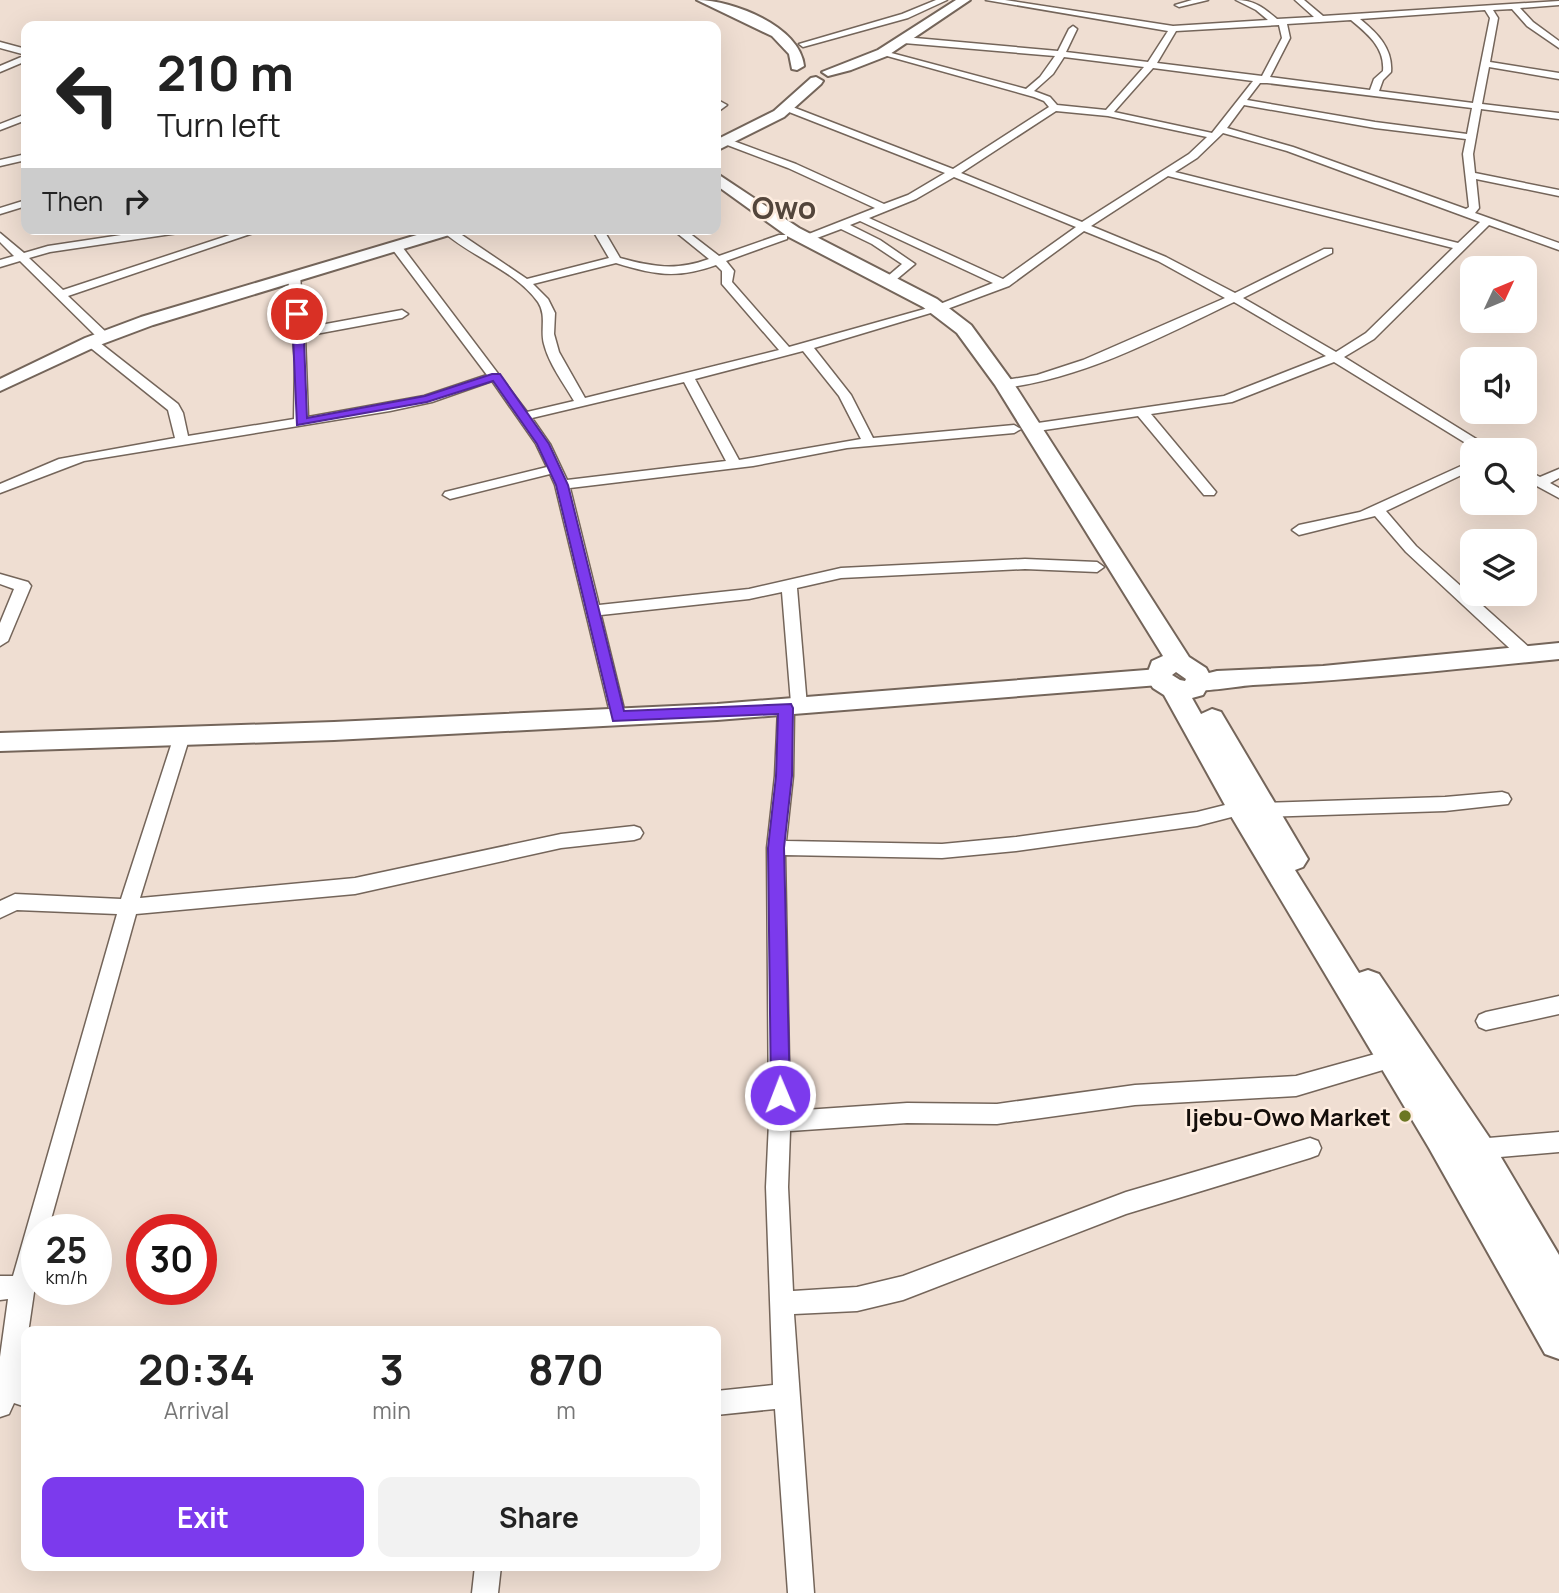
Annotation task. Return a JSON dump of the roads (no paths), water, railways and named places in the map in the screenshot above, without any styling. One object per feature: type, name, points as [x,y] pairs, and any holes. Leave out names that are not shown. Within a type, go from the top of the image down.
[{"type":"main road","points":[[703,0],[758,23],[790,42],[798,57],[816,71]]},
{"type":"main road","points":[[720,0],[776,25],[803,44],[816,71]]},
{"type":"main road","points":[[721,141],[787,108],[816,71]]},
{"type":"main road","points":[[721,141],[779,104],[816,71]]},
{"type":"main road","points":[[721,182],[778,229],[805,239],[887,282],[964,329],[1004,384],[1023,428],[1097,567],[1185,678]]},
{"type":"main road","points":[[721,191],[778,229],[933,310],[1023,428],[1185,678],[1253,809],[1392,1058],[1441,1136],[1559,1340]]},
{"type":"main road","points":[[1253,809],[1476,1149],[1559,1291]]},
{"type":"street","points":[[803,44],[905,16],[943,0]]},
{"type":"street","points":[[816,71],[883,52],[964,0]]},
{"type":"street","points":[[990,0],[1172,29],[1487,9],[1518,3],[1559,4]]},
{"type":"street","points":[[1041,9],[1051,0]]},
{"type":"street","points":[[1179,5],[1204,0]]},
{"type":"street","points":[[526,416],[787,352],[933,310],[1005,284],[1084,226],[1194,156],[1218,133],[1261,81],[1286,38],[1280,23],[1259,8],[1240,0]]},
{"type":"street","points":[[1299,0],[1322,20]]},
{"type":"street","points":[[1415,0],[1426,13]]},
{"type":"street","points":[[1518,3],[1530,24],[1559,45]]},
{"type":"street","points":[[1467,214],[1474,208],[1468,154],[1494,18],[1487,9]]},
{"type":"street","points":[[1354,18],[1376,38],[1388,60],[1387,72],[1379,79],[1373,94]]},
{"type":"street","points":[[1028,92],[1042,81],[1061,55],[1073,29]]},
{"type":"street","points":[[1108,113],[1163,51],[1172,29]]},
{"type":"street","points":[[904,40],[1061,55],[1559,116]]},
{"type":"street","points":[[0,45],[21,53]]},
{"type":"street","points":[[883,52],[1028,92],[1047,99],[1054,108]]},
{"type":"street","points":[[0,69],[21,58]]},
{"type":"street","points":[[1485,64],[1559,76]]},
{"type":"street","points":[[1241,102],[1375,125],[1471,137]]},
{"type":"street","points":[[787,108],[1162,259],[1234,297],[1467,438]]},
{"type":"street","points":[[805,239],[884,208],[954,173],[1054,108],[1108,113],[1290,149],[1559,247]]},
{"type":"street","points":[[0,127],[21,119]]},
{"type":"street","points":[[721,143],[792,166],[884,208]]},
{"type":"street","points":[[0,163],[21,158]]},
{"type":"street","points":[[1168,173],[1461,247]]},
{"type":"street","points":[[1470,175],[1559,193]]},
{"type":"street","points":[[0,211],[21,205]]},
{"type":"street","points":[[861,218],[1005,284]]},
{"type":"street","points":[[562,485],[735,464],[824,447],[1023,428],[1207,404],[1227,399],[1356,347],[1486,222]]},
{"type":"street","points":[[842,225],[888,249],[909,264],[887,282]]},
{"type":"street","points":[[523,283],[616,260],[654,271],[693,269],[718,261],[778,229]]},
{"type":"street","points":[[0,264],[48,249],[145,235]]},
{"type":"street","points":[[60,295],[242,235]]},
{"type":"street","points":[[0,386],[97,339],[294,275],[432,235]]},
{"type":"street","points":[[457,235],[502,265],[541,299],[549,313],[548,335],[581,402]]},
{"type":"street","points":[[601,235],[616,260]]},
{"type":"street","points":[[685,235],[728,271],[726,282],[731,289],[787,352]]},
{"type":"street","points":[[0,236],[60,295],[97,339],[173,407],[177,413],[182,442]]},
{"type":"street","points":[[396,246],[427,290],[526,416],[555,469],[562,485],[618,717]]},
{"type":"street","points":[[1004,384],[1065,373],[1234,297],[1328,251]]},
{"type":"street","points":[[294,275],[299,333],[301,423]]},
{"type":"street","points":[[299,333],[402,314]]},
{"type":"street","points":[[806,346],[845,395],[869,442]]},
{"type":"street","points":[[0,489],[64,462],[301,423],[427,399],[496,376]]},
{"type":"street","points":[[687,377],[706,407],[719,439],[735,464]]},
{"type":"street","points":[[1142,411],[1209,492]]},
{"type":"street","points":[[450,495],[555,469]]},
{"type":"street","points":[[1299,530],[1364,516],[1460,471]]},
{"type":"street","points":[[1540,482],[1559,473]]},
{"type":"street","points":[[1537,480],[1559,494]]},
{"type":"street","points":[[1377,510],[1411,549],[1526,654]]},
{"type":"street","points":[[593,611],[749,594],[825,575],[882,570],[1025,564],[1097,567]]},
{"type":"street","points":[[0,579],[23,586],[0,641]]},
{"type":"street","points":[[789,586],[792,707],[776,848],[780,1122],[777,1187],[786,1396],[801,1593]]},
{"type":"street","points":[[0,742],[618,717],[792,707],[976,690],[1185,678],[1323,674],[1559,651]]},
{"type":"street","points":[[11,1396],[10,1288],[130,907],[149,834],[183,736]]},
{"type":"street","points":[[776,848],[942,851],[1198,819],[1253,809],[1423,807],[1502,800]]},
{"type":"street","points":[[0,911],[15,902],[130,907],[355,886],[561,841],[634,833]]},
{"type":"street","points":[[1486,1021],[1559,1005]]},
{"type":"street","points":[[780,1122],[907,1113],[997,1114],[1135,1095],[1296,1086],[1392,1058]]},
{"type":"street","points":[[1476,1149],[1559,1142]]},
{"type":"street","points":[[783,1303],[857,1299],[903,1288],[1126,1203],[1310,1148]]},
{"type":"street","points":[[721,1403],[786,1396]]},
{"type":"street","points":[[485,1593],[487,1571]]},
{"type":"place","name":"Ijebu-Owo Market","points":[[1405,1116]]},
{"type":"district","name":"Owo","points":[[784,207]]}]
